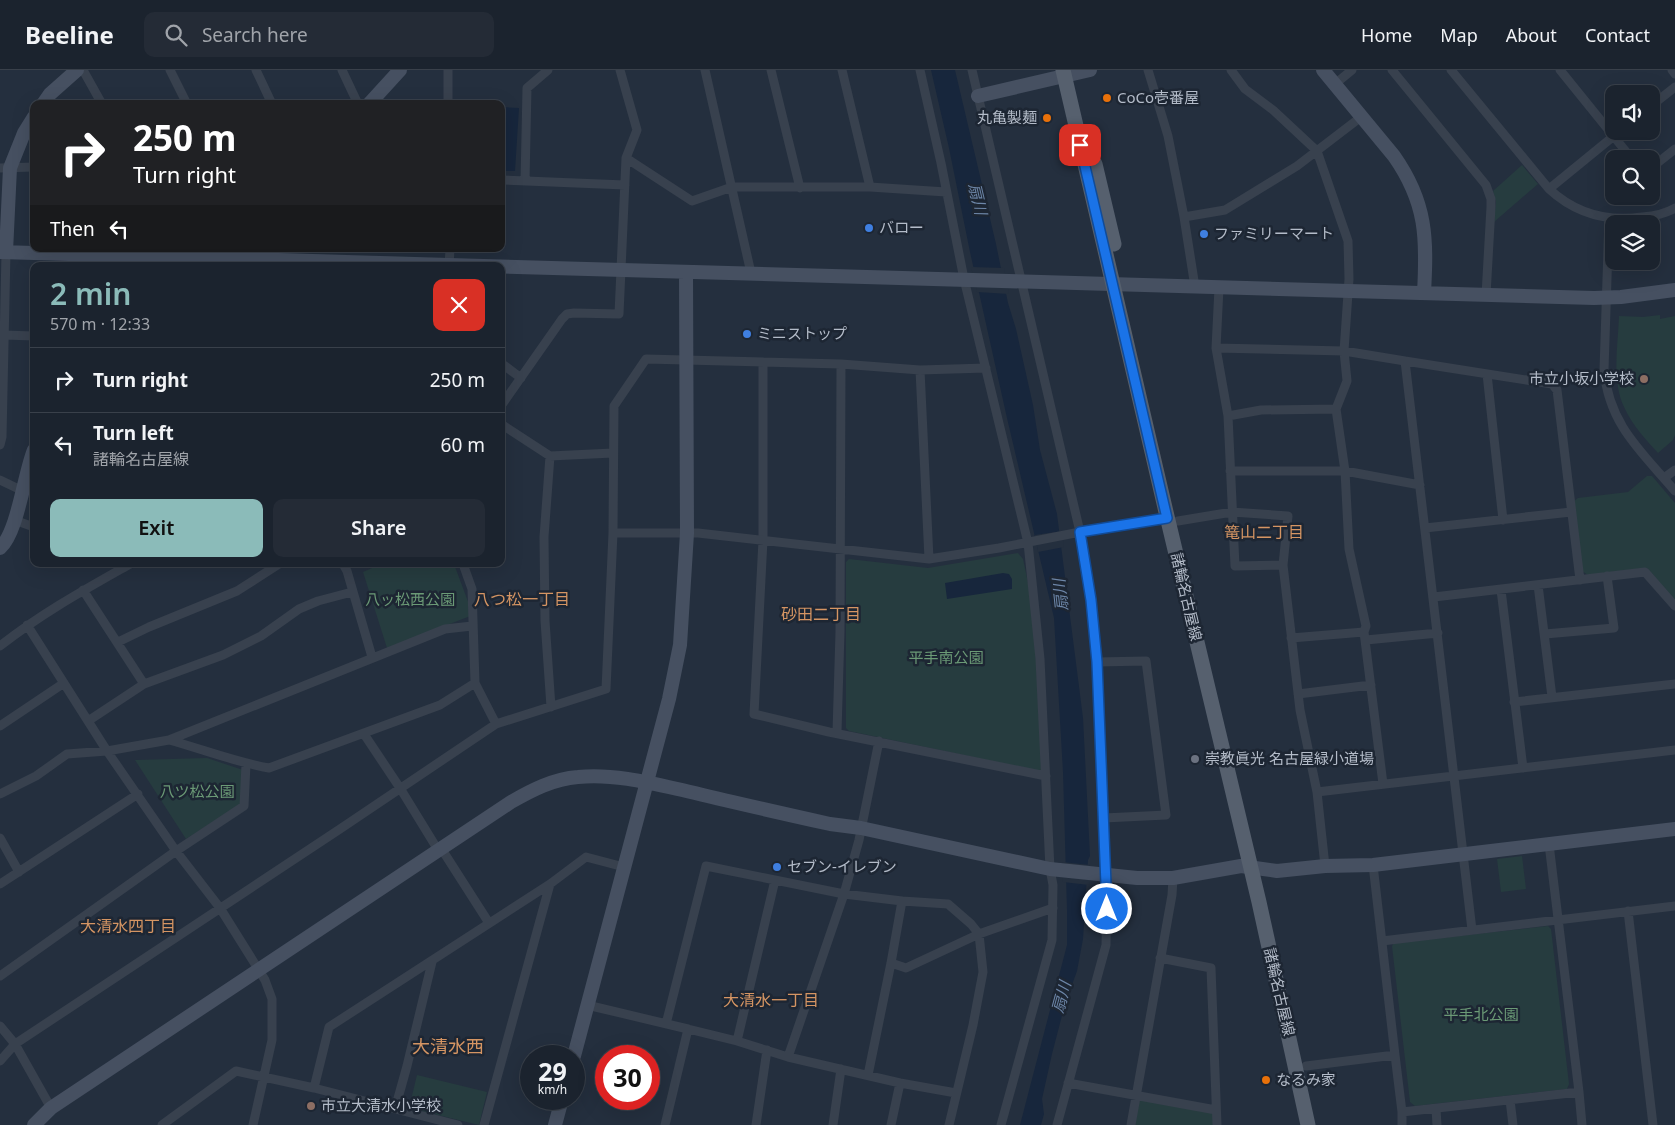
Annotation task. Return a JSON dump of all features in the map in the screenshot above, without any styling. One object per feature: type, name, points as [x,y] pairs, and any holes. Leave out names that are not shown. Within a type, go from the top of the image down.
[{"type":"main road","name":"諸輪名古屋線","points":[[1069,73],[1096,214],[1119,285],[1254,868],[1306,1066],[1318,1125]]},
{"type":"main road","name":"諸輪名古屋線","points":[[1254,868],[1308,1125]]},
{"type":"street","points":[[46,100],[77,70]]},
{"type":"street","points":[[83,70],[100,100]]},
{"type":"street","points":[[170,70],[185,100]]},
{"type":"street","points":[[256,70],[269,100]]},
{"type":"street","points":[[342,70],[356,100]]},
{"type":"street","points":[[373,100],[400,70]]},
{"type":"street","points":[[448,70],[448,100]]},
{"type":"street","points":[[525,181],[527,88],[548,70]]},
{"type":"street","points":[[505,400],[567,314],[619,314],[626,158],[637,130],[620,70]]},
{"type":"street","points":[[705,70],[751,273]]},
{"type":"street","points":[[772,70],[800,188]]},
{"type":"street","points":[[842,70],[870,187]]},
{"type":"street","points":[[920,70],[946,192],[969,279],[986,368],[1032,542],[1040,659],[1050,869],[1053,885],[1052,940],[1000,1125]]},
{"type":"street","points":[[972,70],[1015,281],[1080,532],[1091,600],[1097,662],[1104,818],[1101,875],[1106,945],[1057,1125]]},
{"type":"street","points":[[978,96],[1069,73],[1090,70]]},
{"type":"street","points":[[1148,70],[1168,136],[1196,287]]},
{"type":"street","points":[[1231,70],[1245,89],[1273,110],[1317,151],[1348,241],[1349,279],[1344,351],[1347,381],[1336,409],[1345,470],[1349,549],[1366,626],[1365,636],[1383,784]]},
{"type":"street","points":[[1323,70],[1394,156],[1404,171],[1418,200],[1425,238],[1424,293]]},
{"type":"street","points":[[1335,84],[1352,70]]},
{"type":"street","points":[[1392,70],[1486,185],[1491,207],[1486,295]]},
{"type":"street","points":[[1451,70],[1549,189],[1567,203],[1584,211],[1605,217]]},
{"type":"street","points":[[1560,70],[1605,121]]},
{"type":"street","points":[[1672,70],[1675,74]]},
{"type":"street","points":[[1660,99],[1675,87]]},
{"type":"street","points":[[1184,217],[1225,210],[1297,166],[1361,117]]},
{"type":"street","points":[[0,445],[2,437],[4,335],[2,298],[5,168],[30,123]]},
{"type":"street","points":[[1549,189],[1610,140]]},
{"type":"street","points":[[1660,161],[1675,149]]},
{"type":"street","points":[[626,158],[692,201],[732,187],[870,187],[946,192]]},
{"type":"street","points":[[5,168],[30,167]]},
{"type":"street","points":[[505,180],[625,185]]},
{"type":"street","points":[[1653,215],[1675,208]]},
{"type":"street","points":[[3,252],[255,262]]},
{"type":"street","points":[[505,267],[969,279],[1607,299],[1675,290]]},
{"type":"street","points":[[1608,270],[1604,370],[1609,400],[1624,431],[1675,491]]},
{"type":"street","points":[[577,1045],[669,699],[680,645],[687,533],[686,272]]},
{"type":"street","points":[[1219,288],[1216,348],[1228,416],[1235,566],[1283,565]]},
{"type":"street","points":[[4,335],[30,336]]},
{"type":"street","points":[[1216,348],[1344,351],[1552,384],[1557,390],[1580,580]]},
{"type":"street","points":[[0,1061],[15,1044],[496,724],[606,689],[613,533],[614,406],[646,359],[841,364],[920,370],[986,368]]},
{"type":"street","points":[[1405,361],[1472,930]]},
{"type":"street","points":[[763,362],[763,540],[754,714],[1046,776]]},
{"type":"street","points":[[837,732],[840,632],[841,364]]},
{"type":"street","points":[[505,366],[521,378]]},
{"type":"street","points":[[920,370],[929,559]]},
{"type":"street","points":[[1487,374],[1503,520]]},
{"type":"street","points":[[1228,416],[1261,410],[1336,409]]},
{"type":"street","points":[[505,427],[550,456],[613,453]]},
{"type":"street","points":[[550,456],[544,537],[545,621],[551,706]]},
{"type":"street","points":[[1230,471],[1345,470],[1420,485]]},
{"type":"street","points":[[1664,478],[1675,470]]},
{"type":"street","points":[[0,480],[28,483],[7,542],[0,548]]},
{"type":"street","points":[[613,533],[698,533],[929,559],[1080,532],[1173,519],[1232,512],[1288,516],[1283,565],[1298,694],[1317,792],[1325,866]]},
{"type":"street","points":[[1425,528],[1571,512]]},
{"type":"street","points":[[14,520],[30,526]]},
{"type":"street","points":[[0,646],[27,624],[83,590],[116,567]]},
{"type":"street","points":[[118,642],[149,627],[237,591],[274,567]]},
{"type":"street","points":[[345,567],[372,657]]},
{"type":"street","points":[[464,567],[472,589],[475,683],[496,724]]},
{"type":"street","points":[[1434,597],[1645,572],[1675,606]]},
{"type":"street","points":[[1545,634],[1614,628],[1608,576]]},
{"type":"street","points":[[1538,585],[1552,697]]},
{"type":"street","points":[[83,590],[144,684]]},
{"type":"street","points":[[1500,590],[1523,768]]},
{"type":"street","points":[[88,721],[144,684],[223,655],[262,636],[299,609],[318,601],[352,592]]},
{"type":"street","points":[[27,624],[107,751],[176,852],[220,908],[260,969],[265,980],[272,999],[272,1040],[253,1125]]},
{"type":"street","points":[[0,794],[36,776],[67,754],[107,751],[169,740],[445,629],[472,626]]},
{"type":"street","points":[[1291,638],[1438,633]]},
{"type":"street","points":[[1097,662],[1146,661],[1166,815],[1104,818]]},
{"type":"street","points":[[0,726],[64,683]]},
{"type":"street","points":[[169,740],[246,764],[269,768],[440,705],[475,683]]},
{"type":"street","points":[[1514,702],[1675,684]]},
{"type":"street","points":[[1298,694],[1371,686]]},
{"type":"street","points":[[364,734],[489,923]]},
{"type":"street","points":[[788,1057],[844,894],[859,840],[879,741]]},
{"type":"street","points":[[1317,792],[1675,750]]},
{"type":"street","points":[[0,976],[244,806],[246,764]]},
{"type":"street","points":[[34,1125],[51,1108],[511,802],[534,789],[556,780],[579,776],[602,776],[647,782],[830,824],[861,828],[1050,869],[1137,878],[1173,878],[1241,866],[1277,871],[1325,866],[1373,865],[1675,829]]},
{"type":"street","points":[[0,884],[138,794]]},
{"type":"street","points":[[0,838],[19,872]]},
{"type":"street","points":[[1549,844],[1582,1125]]},
{"type":"street","points":[[314,1088],[329,1027],[550,884],[586,857],[624,867]]},
{"type":"street","points":[[1373,865],[1402,1125]]},
{"type":"street","points":[[666,1024],[706,866],[844,894],[948,904],[971,924],[979,934],[982,972],[973,1025],[949,1125]]},
{"type":"street","points":[[1131,1125],[1172,895],[1173,878]]},
{"type":"street","points":[[737,1041],[775,880]]},
{"type":"street","points":[[484,1125],[550,884]]},
{"type":"street","points":[[868,1075],[902,901]]},
{"type":"street","points":[[1382,941],[1675,906]]},
{"type":"street","points":[[891,963],[906,968],[979,934],[1053,908]]},
{"type":"street","points":[[1628,911],[1653,1125]]},
{"type":"street","points":[[1160,958],[1211,968],[1217,1125]]},
{"type":"street","points":[[395,1109],[432,962]]},
{"type":"street","points":[[587,1006],[737,1041],[788,1057],[956,1093]]},
{"type":"street","points":[[0,1026],[15,1044],[51,1108]]},
{"type":"street","points":[[665,1125],[688,1029]]},
{"type":"street","points":[[756,1125],[767,1050]]},
{"type":"street","points":[[1306,1066],[1395,1055]]},
{"type":"street","points":[[833,1125],[841,1069]]},
{"type":"street","points":[[162,1125],[236,1072],[314,1088],[458,1125]]},
{"type":"street","points":[[891,1125],[900,1082]]},
{"type":"street","points":[[1068,1083],[1216,1110]]},
{"type":"street","points":[[1402,1112],[1579,1092]]},
{"type":"street","points":[[1510,1100],[1513,1125]]},
{"type":"street","points":[[1436,1108],[1437,1125]]},
{"type":"street","points":[[555,1125],[559,1110]]},
{"type":"green space","points":[[1522,165],[1538,184],[1494,222],[1496,202],[1493,191]]},
{"type":"green space","name":"市立小坂小学校","points":[[1660,315],[1660,319],[1675,316],[1675,435],[1673,440],[1658,453],[1644,438],[1625,409],[1618,387],[1616,364],[1619,316],[1643,317]]},
{"type":"green space","points":[[1647,476],[1652,476],[1675,503],[1675,600],[1647,568],[1588,575],[1582,571],[1573,502],[1578,498],[1628,492]]},
{"type":"green space","name":"平手南公園","points":[[1018,553],[1023,559],[1033,606],[1042,769],[1039,771],[849,731],[846,728],[846,562],[849,559],[928,568]]},
{"type":"green space","name":"八ッ松西公園","points":[[374,567],[455,567],[473,615],[387,648],[363,572]]},
{"type":"green space","name":"八ツ松公園","points":[[207,758],[246,771],[246,801],[186,839],[135,760]]},
{"type":"green space","points":[[1522,856],[1526,889],[1501,892],[1497,859]]},
{"type":"green space","name":"平手北公園","points":[[1548,926],[1551,929],[1569,1084],[1567,1089],[1415,1106],[1410,1102],[1392,946],[1394,943]]},
{"type":"green space","points":[[417,1075],[487,1092],[479,1125],[409,1108]]},
{"type":"green space","points":[[1143,1099],[1210,1111],[1213,1115],[1213,1125],[1135,1125],[1139,1102]]},
{"type":"water","name":"扇川","points":[[931,70],[955,70],[1008,303],[1016,329],[1033,405],[1040,450],[1057,514],[1083,718],[1090,856],[1088,860],[1083,939],[1077,971],[1065,1004],[1052,1054],[1042,1099],[1044,1114],[1041,1125],[1020,1125],[1067,945],[1063,772],[1054,618],[1007,418]]},
{"type":"water","points":[[505,107],[519,108],[515,171],[505,171]]},
{"type":"water","points":[[1003,573],[1009,574],[1012,579],[1012,589],[947,599],[945,583]]},
{"type":"pier","points":[[971,267],[1004,268],[1009,294],[977,292]]},
{"type":"pier","points":[[1062,531],[1064,547],[1038,552],[1035,535]]},
{"type":"pier","points":[[1062,862],[1090,865],[1089,885],[1063,882]]},
{"type":"place","name":"CoCo壱番屋","points":[[1107,98]]},
{"type":"place","name":"丸亀製麺","points":[[1047,118]]},
{"type":"place","name":"バロー","points":[[869,228]]},
{"type":"place","name":"ファミリーマート","points":[[1204,234]]},
{"type":"place","name":"ミニストップ","points":[[747,334]]},
{"type":"place","name":"市立小坂小学校","points":[[1644,379]]},
{"type":"place","name":"崇教眞光 名古屋緑小道場","points":[[1195,759]]},
{"type":"place","name":"セブン-イレブン","points":[[777,867]]},
{"type":"place","name":"なるみ家","points":[[1266,1080]]},
{"type":"place","name":"市立大清水小学校","points":[[311,1106]]},
{"type":"district","name":"篭山二丁目","points":[[1264,532]]},
{"type":"district","name":"八つ松一丁目","points":[[522,599]]},
{"type":"district","name":"砂田二丁目","points":[[821,614]]},
{"type":"district","name":"大清水四丁目","points":[[128,926]]},
{"type":"district","name":"大清水一丁目","points":[[771,1000]]},
{"type":"district","name":"大清水西","points":[[448,1047]]},
{"type":"route","points":[[1080,145],[1114,284],[1167,518],[1080,532],[1091,600],[1097,662],[1107,909]]}]
